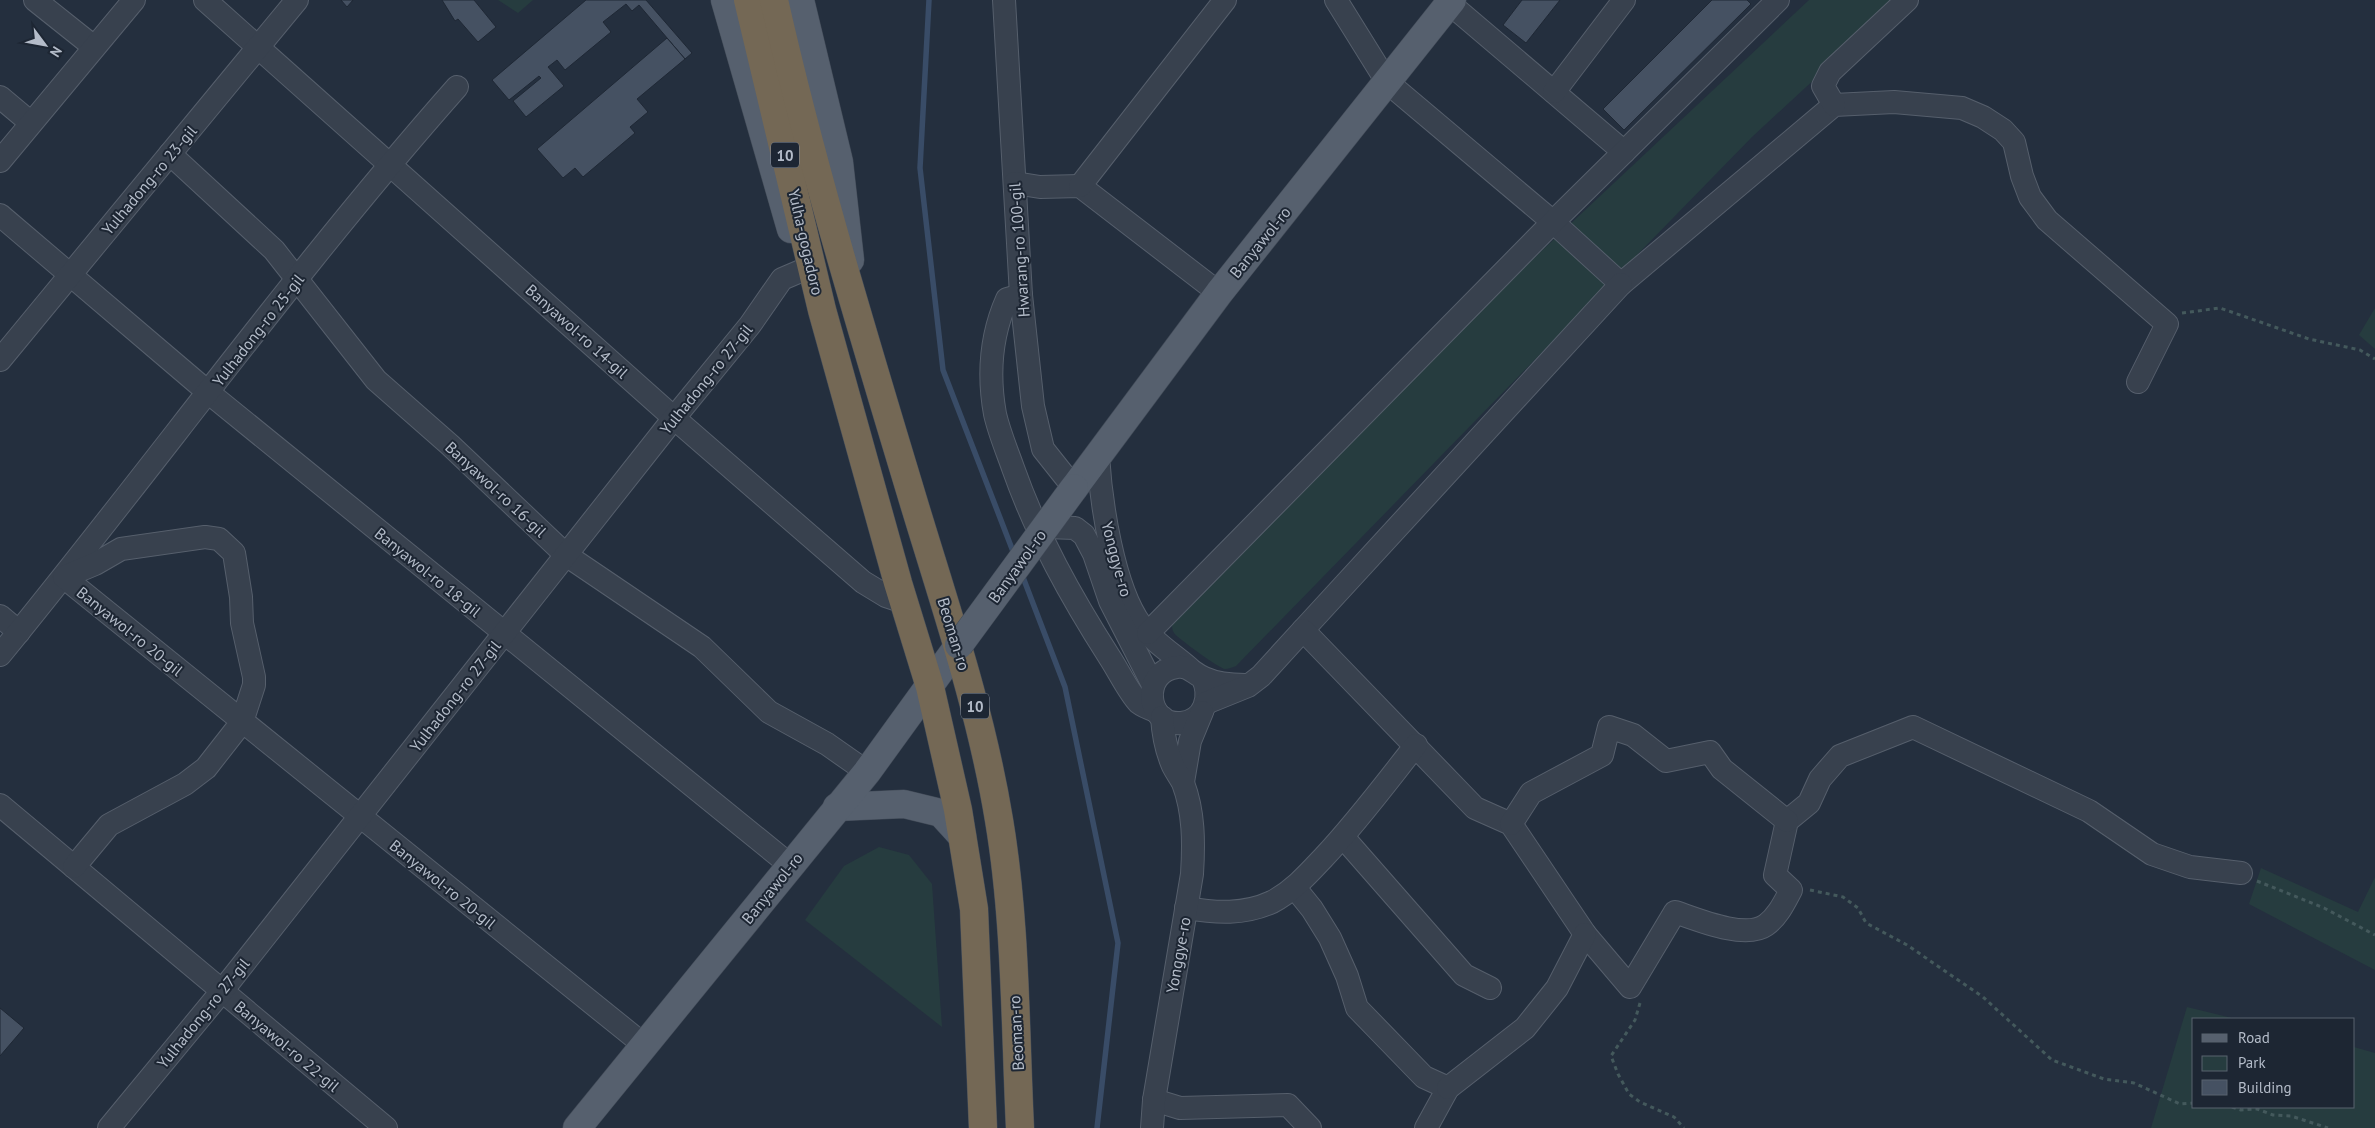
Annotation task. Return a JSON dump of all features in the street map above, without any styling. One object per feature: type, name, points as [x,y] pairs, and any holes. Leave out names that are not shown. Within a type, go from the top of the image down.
[{"type":"highway","name":"Yulha-gogadoro","points":[[748,0],[822,310]]},
{"type":"highway","name":"Yulha-gogadoro","points":[[774,0],[797,101],[854,298]]},
{"type":"highway","name":"Beoman-ro","points":[[854,298],[959,645],[978,717],[999,821],[1011,920],[1020,1128]]},
{"type":"highway","name":"10","points":[[822,310],[904,602],[930,687],[962,836],[974,909],[983,1128]]},
{"type":"main road","points":[[725,0],[760,126],[804,270],[822,310]]},
{"type":"main road","points":[[800,0],[839,162],[854,298]]},
{"type":"main road","name":"Banyawol-ro","points":[[577,1128],[866,772],[1219,293],[1450,2]]},
{"type":"main road","points":[[837,807],[904,804],[941,813],[962,836]]},
{"type":"street","points":[[35,0],[94,47]]},
{"type":"street","points":[[0,161],[134,0]]},
{"type":"street","name":"Banyawol-ro 14-gil","points":[[205,0],[259,46],[674,418],[863,582],[886,596],[904,602]]},
{"type":"street","name":"Yulhadong-ro 23-gil","points":[[0,360],[297,0]]},
{"type":"street","name":"Hwarang-ro 100-gil","points":[[1004,0],[1021,295],[1033,406],[1044,449],[1074,488]]},
{"type":"street","points":[[1080,186],[1225,0]]},
{"type":"street","points":[[1336,0],[1387,82],[1553,222],[1622,284]]},
{"type":"street","points":[[1554,92],[1624,0]]},
{"type":"street","points":[[1148,633],[1553,222],[1778,0]]},
{"type":"street","points":[[1834,105],[1823,86],[1830,72],[1907,0]]},
{"type":"street","points":[[1450,2],[1624,152]]},
{"type":"street","name":"Yulhadong-ro 25-gil","points":[[0,655],[64,577],[389,163],[457,86]]},
{"type":"street","points":[[0,97],[31,123]]},
{"type":"street","points":[[1021,295],[1008,299],[998,320],[993,348],[992,392],[996,416],[1007,451],[1031,514],[1056,568],[1079,609],[1137,701],[1178,723],[1195,718],[1204,708],[1248,686],[1261,676],[1622,284],[1834,105],[1894,102],[1962,108],[1983,117],[2003,130],[2014,142],[2022,176],[2030,197],[2047,220],[2167,324],[2138,382]]},
{"type":"street","name":"Banyawol-ro 16-gil","points":[[170,154],[255,231],[298,279],[376,380],[450,445],[566,555],[702,646],[769,712],[827,744],[866,772]]},
{"type":"street","points":[[1015,183],[1040,188],[1080,186],[1219,293]]},
{"type":"street","name":"Banyawol-ro 18-gil","points":[[0,215],[209,393],[790,865]]},
{"type":"street","name":"Yulhadong-ro 27-gil","points":[[109,1128],[222,991],[674,418],[750,325],[782,279],[804,270]]},
{"type":"street","name":"Yonggye-ro","points":[[1098,456],[1100,491],[1119,574],[1128,600],[1139,622],[1148,633],[1195,673]]},
{"type":"street","name":"Yonggye-ro","points":[[1046,527],[1075,528],[1084,535],[1094,554],[1110,601],[1153,685]]},
{"type":"street","name":"Yulhadong-ro 25-gil","points":[[64,577],[95,564],[122,549],[205,537],[219,539],[234,553],[241,597],[242,622],[254,686],[242,722]]},
{"type":"street","name":"Banyawol-ro 20-gil","points":[[64,577],[359,817],[644,1045]]},
{"type":"street","points":[[0,616],[19,632]]},
{"type":"street","points":[[1303,630],[1475,808],[1511,824],[1585,934],[1630,987],[1675,912],[1722,927],[1746,930],[1764,926],[1778,914],[1791,890],[1775,875],[1787,821],[1809,803],[1820,779],[1840,756],[1913,727],[2089,811],[2152,854],[2190,867],[2241,873]]},
{"type":"street","points":[[1159,714],[1151,694],[1153,685],[1157,677],[1171,668],[1195,673],[1227,684],[1248,686]]},
{"type":"street","points":[[1195,673],[1206,685],[1204,708]]},
{"type":"street","name":"Yonggye-ro","points":[[1182,782],[1190,741],[1204,708]]},
{"type":"street","name":"Yonggye-ro","points":[[1152,1128],[1154,1100],[1186,908],[1194,843],[1191,816],[1182,782],[1173,766],[1159,714]]},
{"type":"street","points":[[74,867],[109,825],[199,775],[242,722]]},
{"type":"street","points":[[1511,824],[1531,794],[1602,755],[1609,727],[1633,735],[1666,761],[1710,752],[1722,769],[1787,821]]},
{"type":"street","points":[[1186,908],[1217,914],[1234,913],[1272,902],[1295,888],[1342,837],[1416,745]]},
{"type":"street","name":"Banyawol-ro 22-gil","points":[[0,805],[386,1128]]},
{"type":"street","points":[[1342,837],[1464,975],[1490,988]]},
{"type":"street","points":[[1295,888],[1312,909],[1330,938],[1347,976],[1357,1008],[1424,1077],[1448,1088]]},
{"type":"street","points":[[1426,1128],[1448,1088],[1525,1028],[1557,988],[1585,934]]},
{"type":"street","points":[[1154,1100],[1180,1108],[1288,1105],[1310,1128]]},
{"type":"path","points":[[2160,318],[2220,308],[2309,339],[2360,350],[2375,359]]},
{"type":"path","points":[[2241,873],[2324,908],[2375,935]]},
{"type":"path","points":[[1791,890],[1800,888],[1843,897],[1858,908],[1866,923],[1907,945],[1983,997],[2052,1060],[2104,1079],[2134,1083],[2180,1104],[2192,1103]]},
{"type":"path","points":[[1630,987],[1637,988],[1641,1001],[1635,1020],[1611,1056],[1629,1094],[1640,1102],[1674,1117],[1684,1128]]},
{"type":"path","points":[[2235,1108],[2291,1116],[2328,1128]]},
{"type":"green space","points":[[498,0],[533,0],[518,13]]},
{"type":"green space","points":[[1809,0],[1900,0],[1752,137],[1236,666],[1226,669],[1221,668],[1177,636],[1172,628],[1174,618],[1533,259]]},
{"type":"green space","points":[[2375,308],[2375,349],[2359,335]]},
{"type":"green space","points":[[879,847],[909,855],[932,884],[942,1027],[805,920],[844,866]]},
{"type":"green space","points":[[2261,868],[2358,912],[2375,877],[2375,970],[2249,904]]},
{"type":"green space","points":[[2187,1007],[2232,1018],[2192,1018],[2192,1108],[2355,1108],[2355,1047],[2375,1053],[2375,1128],[2151,1128]]},
{"type":"building","points":[[341,0],[353,0],[347,7]]},
{"type":"building","points":[[442,0],[474,0],[496,27],[478,42],[458,19],[455,21]]},
{"type":"building","points":[[586,0],[646,0],[692,53],[685,59],[639,5],[632,11],[626,4],[603,22],[611,32],[565,70],[557,60],[548,67],[564,86],[526,117],[513,101],[541,78],[539,76],[509,100],[492,80]]},
{"type":"building","points":[[1522,0],[1560,0],[1526,43],[1503,25]]},
{"type":"building","points":[[1712,0],[1747,0],[1751,4],[1624,130],[1603,109]]},
{"type":"building","points":[[667,38],[685,59],[637,99],[648,112],[630,127],[635,133],[583,177],[575,168],[563,178],[537,149]]},
{"type":"building","points":[[0,1008],[24,1028],[0,1056]]},
{"type":"waterway","points":[[929,0],[920,168],[943,370],[1014,554]]},
{"type":"waterway","points":[[1021,572],[1065,687],[1118,943],[1097,1128]]}]
